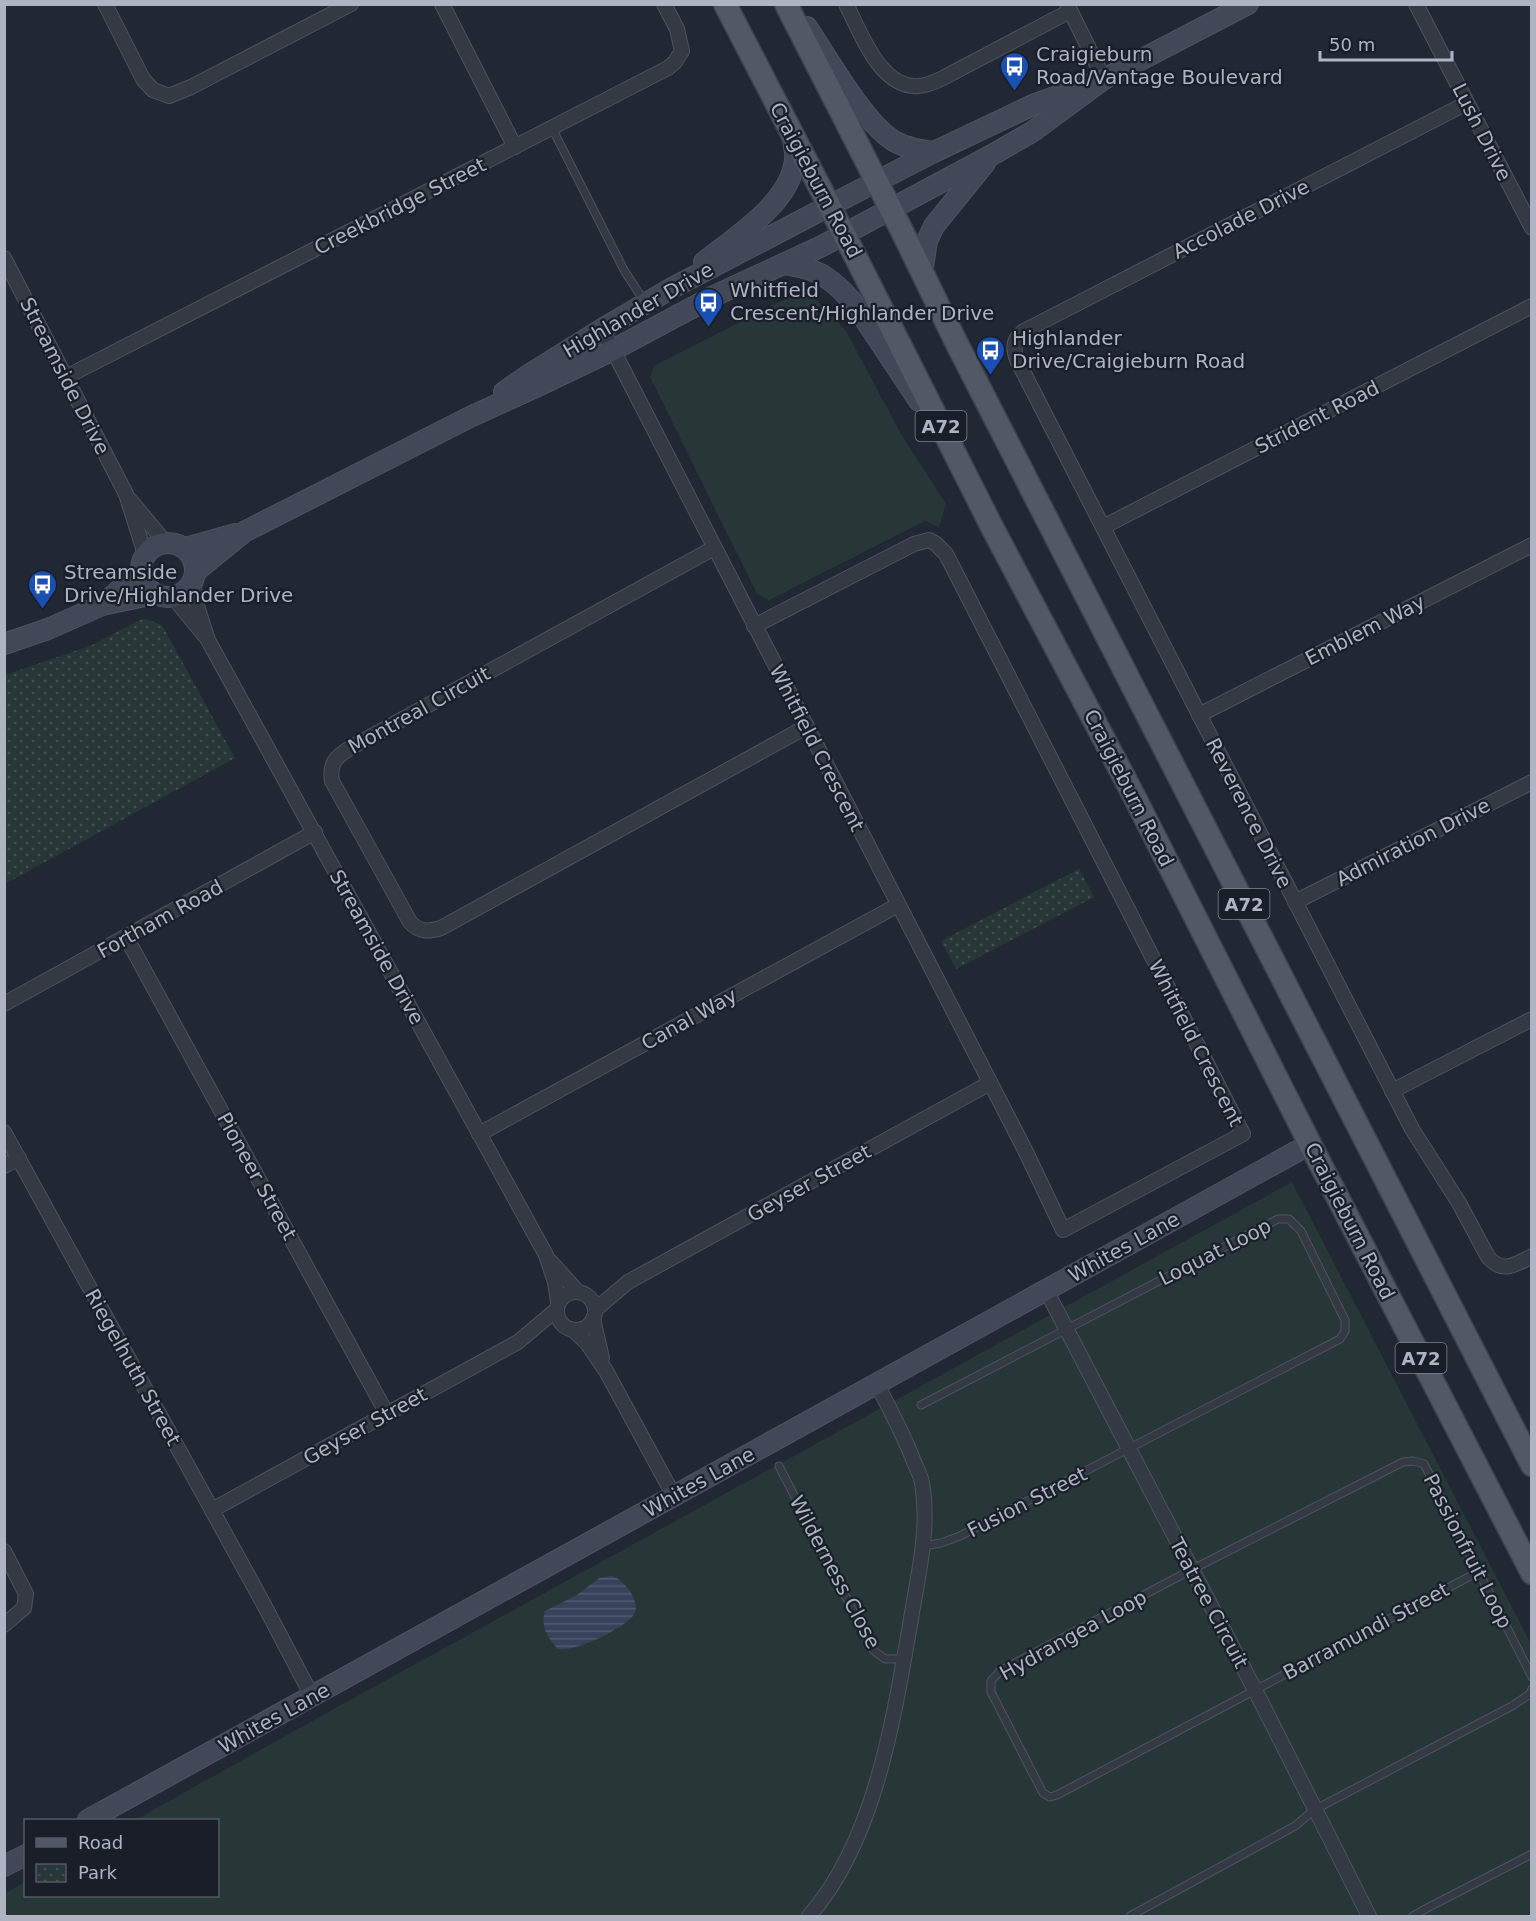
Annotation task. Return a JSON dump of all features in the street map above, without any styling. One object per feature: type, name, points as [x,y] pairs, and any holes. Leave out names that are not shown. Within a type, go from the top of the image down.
[{"type":"main road","name":"Craigieburn Road","points":[[725,4],[1532,1573]]},
{"type":"main road","name":"A72","points":[[786,4],[891,209],[921,273],[1525,1443],[1532,1465]]},
{"type":"street","points":[[105,4],[143,80],[153,90],[169,96],[191,87],[351,4]]},
{"type":"street","points":[[442,4],[515,147]]},
{"type":"street","name":"Creekbridge Street","points":[[66,377],[655,75],[675,62],[682,51],[677,29],[664,4]]},
{"type":"street","points":[[792,4],[859,105],[878,126],[892,139],[906,147],[934,152]]},
{"type":"street","points":[[846,4],[867,45],[884,71],[896,80],[912,86],[926,85],[941,79],[1069,8],[1104,79],[1248,4]]},
{"type":"street","name":"Lush Drive","points":[[1416,4],[1532,228]]},
{"type":"street","name":"Highlander Drive","points":[[470,417],[530,374],[672,288],[934,152],[1035,104],[1104,79]]},
{"type":"street","name":"Highlander Drive","points":[[185,548],[244,532],[470,417],[613,350],[714,296],[844,234],[1032,132],[1104,79]]},
{"type":"street","name":"Accolade Drive","points":[[1017,336],[1467,103]]},
{"type":"street","points":[[672,288],[759,218],[782,194],[795,160],[793,137]]},
{"type":"street","points":[[921,273],[927,241],[934,226],[990,156]]},
{"type":"street","name":"Streamside Drive","points":[[4,258],[126,494],[165,542]]},
{"type":"street","points":[[784,264],[806,268],[828,278],[860,311],[959,461]]},
{"type":"street","name":"Strident Road","points":[[1103,527],[1532,306]]},
{"type":"street","name":"Whitfield Crescent","points":[[602,329],[754,626],[1026,1152],[1063,1230],[1243,1134],[941,548],[929,540],[914,544],[754,626]]},
{"type":"street","name":"Reverence Drive","points":[[1017,336],[1014,348],[1017,360],[1416,1138],[1459,1203],[1488,1257],[1498,1266],[1506,1267],[1532,1256]]},
{"type":"street","name":"Streamside Drive","points":[[126,494],[142,563]]},
{"type":"street","name":"Highlander Drive","points":[[194,576],[244,532]]},
{"type":"street","points":[[4,644],[48,629],[102,605],[181,594],[194,576],[194,563],[191,555],[178,544],[165,542],[150,548],[142,563],[102,605]]},
{"type":"street","name":"Emblem Way","points":[[1199,715],[1532,544]]},
{"type":"street","name":"Montreal Circuit","points":[[714,548],[340,754],[335,758],[332,766],[332,781],[410,922],[419,929],[432,931],[807,727]]},
{"type":"street","points":[[142,563],[142,581],[148,589],[164,596]]},
{"type":"street","name":"Streamside Drive","points":[[194,576],[198,606],[208,640],[546,1255],[565,1279],[582,1293]]},
{"type":"street","name":"Streamside Drive","points":[[164,596],[208,640]]},
{"type":"street","name":"Admiration Drive","points":[[1295,902],[1532,782]]},
{"type":"street","name":"Fortham Road","points":[[4,1004],[315,832]]},
{"type":"street","name":"Canal Way","points":[[479,1134],[898,905]]},
{"type":"street","name":"Pioneer Street","points":[[126,938],[387,1414]]},
{"type":"street","points":[[1392,1091],[1532,1019]]},
{"type":"street","name":"Geyser Street","points":[[594,1315],[628,1282],[990,1083]]},
{"type":"street","name":"Riegelhuth Street","points":[[4,1132],[312,1696]]},
{"type":"street","name":"Whites Lane","points":[[92,1819],[1310,1144]]},
{"type":"street","points":[[4,1166],[19,1158]]},
{"type":"street","name":"Streamside Drive","points":[[546,1255],[555,1282],[557,1306]]},
{"type":"street","name":"Geyser Street","points":[[582,1293],[628,1282]]},
{"type":"street","name":"Teatree Circuit","points":[[1046,1290],[1255,1690],[1369,1917]]},
{"type":"street","points":[[606,1371],[596,1338],[594,1304],[582,1293],[567,1294],[557,1306],[559,1320],[587,1343],[606,1371],[674,1496]]},
{"type":"street","name":"Geyser Street","points":[[518,1342],[557,1306]]},
{"type":"street","points":[[570,1329],[585,1328],[594,1315]]},
{"type":"street","name":"Geyser Street","points":[[212,1510],[518,1342],[549,1331],[570,1329]]},
{"type":"street","points":[[809,1917],[824,1899],[852,1848],[879,1776],[904,1659],[923,1546],[925,1522],[922,1482],[908,1444],[877,1384]]},
{"type":"street","points":[[4,1551],[26,1594],[24,1608],[4,1625]]},
{"type":"street","points":[[4,1866],[24,1856]]},
{"type":"lane","points":[[552,128],[624,270],[645,304]]},
{"type":"lane","name":"Loquat Loop","points":[[921,1405],[1278,1219],[1289,1219],[1301,1231],[1345,1320],[1345,1331],[1340,1339],[1129,1449]]},
{"type":"lane","name":"Fusion Street","points":[[923,1546],[941,1543],[960,1536],[1129,1449]]},
{"type":"lane","name":"Passionfruit Loop","points":[[1191,1570],[1402,1462],[1413,1461],[1424,1464],[1532,1677]]},
{"type":"lane","name":"Wilderness Close","points":[[779,1466],[873,1650],[885,1659],[904,1659]]},
{"type":"lane","name":"Hydrangea Loop","points":[[1191,1570],[1000,1671],[991,1681],[991,1692],[1042,1792],[1050,1797],[1057,1795],[1255,1690]]},
{"type":"lane","name":"Barramundi Street","points":[[1255,1690],[1478,1572]]},
{"type":"lane","points":[[1130,1917],[1295,1826],[1314,1810],[1512,1706],[1530,1694],[1532,1689]]},
{"type":"lane","points":[[1413,1917],[1532,1854]]},
{"type":"green space","points":[[811,294],[846,331],[901,434],[946,504],[939,527],[925,521],[769,600],[757,594],[650,377],[654,366],[791,296]]},
{"type":"green space","points":[[142,619],[162,625],[235,758],[5,884],[5,675],[90,646]]},
{"type":"green space","points":[[1079,869],[1094,897],[956,969],[941,941]]},
{"type":"green space","points":[[1292,1182],[1531,1644],[1531,1916],[5,1916],[4,1894],[24,1883],[24,1897],[219,1897],[219,1819],[137,1819]]},
{"type":"water","points":[[611,1576],[621,1581],[633,1597],[636,1609],[631,1618],[613,1631],[588,1643],[558,1649],[546,1631],[545,1611],[577,1595],[599,1578]]},
{"type":"place","name":"Craigieburn Road/Vantage Boulevard","points":[[1015,92]]},
{"type":"place","name":"Whitfield Crescent/Highlander Drive","points":[[709,328]]},
{"type":"place","name":"Highlander Drive/Craigieburn Road","points":[[991,376]]},
{"type":"place","name":"Streamside Drive/Highlander Drive","points":[[43,610]]}]
